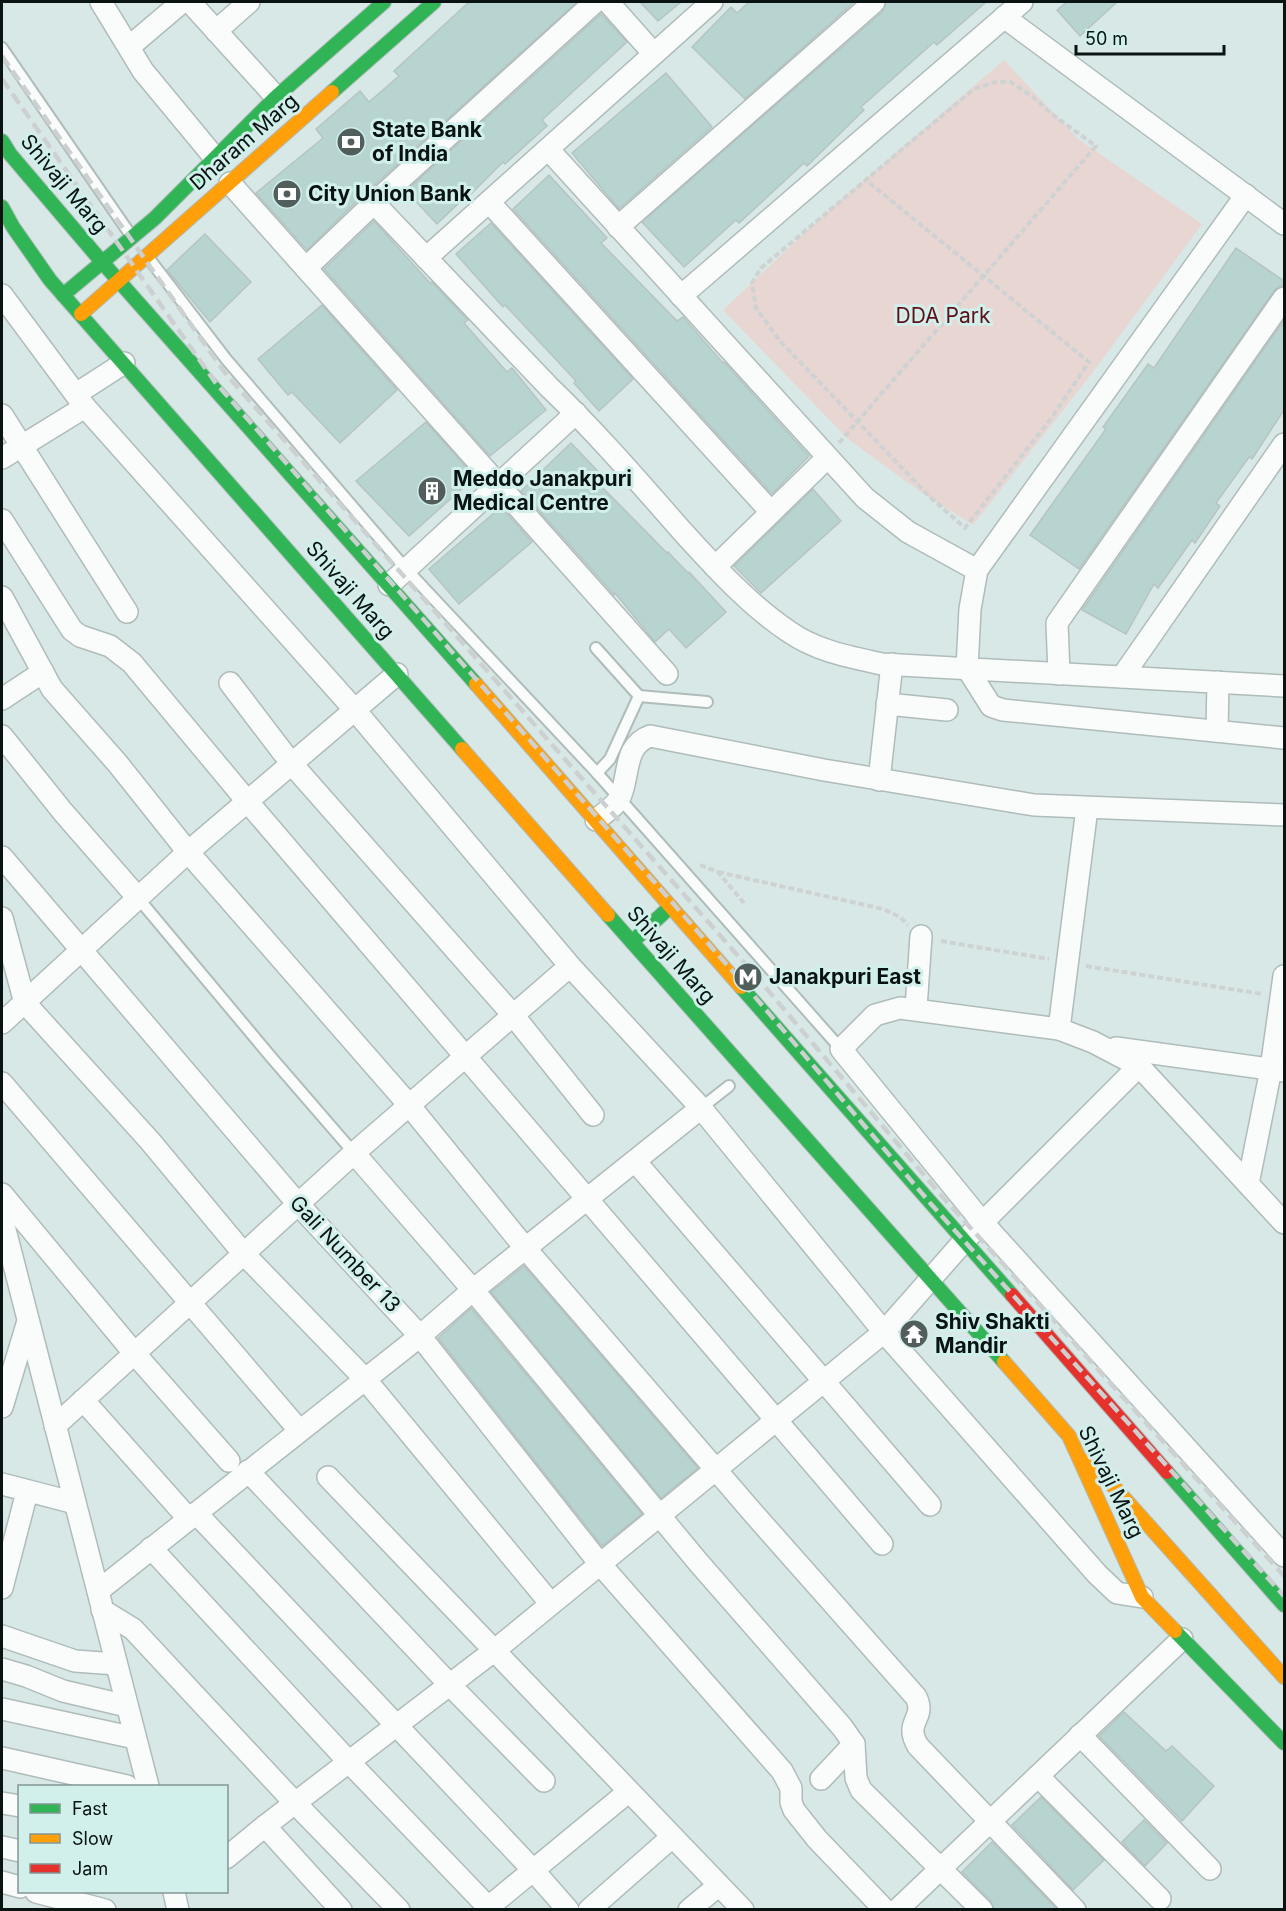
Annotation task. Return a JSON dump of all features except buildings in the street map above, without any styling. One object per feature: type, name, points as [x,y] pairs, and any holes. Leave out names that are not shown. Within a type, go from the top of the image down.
[{"type":"main road","name":"Dharam Marg","points":[[63,296],[155,218],[276,97],[384,2]]},
{"type":"main road","name":"Dharam Marg","points":[[81,314],[434,2]]},
{"type":"main road","name":"Shivaji Marg","points":[[2,141],[10,154],[118,281],[596,820],[1284,1605]]},
{"type":"main road","name":"Shivaji Marg","points":[[2,207],[7,230],[63,296],[1069,1436],[1142,1597],[1284,1743]]},
{"type":"main road","points":[[632,942],[670,907]]},
{"type":"main road","points":[[1069,1436],[1284,1677]]},
{"type":"street","points":[[101,2],[143,71],[214,159]]},
{"type":"street","points":[[129,47],[182,2]]},
{"type":"street","points":[[190,2],[276,97]]},
{"type":"street","points":[[216,30],[249,2]]},
{"type":"street","points":[[306,268],[594,2]]},
{"type":"street","points":[[608,2],[654,54]]},
{"type":"street","points":[[426,258],[712,2]]},
{"type":"street","points":[[618,227],[874,2]]},
{"type":"street","points":[[681,296],[1022,2]]},
{"type":"street","points":[[1004,17],[1284,224]]},
{"type":"street","points":[[548,149],[826,458],[865,498],[908,532],[977,570]]},
{"type":"street","points":[[230,183],[667,674]]},
{"type":"street","points":[[1246,195],[977,570],[970,609],[967,668],[991,706],[1003,710],[1284,738]]},
{"type":"street","points":[[489,202],[771,512]]},
{"type":"street","points":[[374,203],[576,413],[715,567],[789,633],[837,654],[892,664],[1284,686]]},
{"type":"street","points":[[2,295],[80,401],[354,709],[570,966],[701,1108],[884,1332],[1096,1574],[1116,1593],[1142,1597]]},
{"type":"street","points":[[1059,674],[1057,623],[1284,298]]},
{"type":"street","points":[[2,458],[80,401],[124,363]]},
{"type":"street","points":[[389,585],[576,413]]},
{"type":"street","points":[[2,416],[127,612]]},
{"type":"street","points":[[1122,677],[1284,444]]},
{"type":"street","points":[[715,567],[826,458]]},
{"type":"street","points":[[2,520],[72,630],[80,636],[110,646],[132,663],[247,801],[882,1544]]},
{"type":"street","points":[[2,597],[52,689],[118,764],[189,852],[409,1105],[526,1249],[754,1514],[916,1696],[920,1705],[920,1714],[912,1730],[918,1746],[1075,1910]]},
{"type":"street","points":[[879,780],[892,664]]},
{"type":"street","points":[[3,695],[43,672]]},
{"type":"street","points":[[2,1023],[189,852],[397,674]]},
{"type":"street","points":[[1217,731],[1218,682]]},
{"type":"street","points":[[230,683],[291,763],[513,1015],[593,1115]]},
{"type":"street","points":[[887,704],[947,710]]},
{"type":"street","points":[[2,736],[63,812],[138,898]]},
{"type":"street","points":[[596,820],[619,799],[632,751],[640,740],[650,736],[879,780],[1034,805],[1284,814]]},
{"type":"street","points":[[1059,1029],[1087,808]]},
{"type":"street","name":"Gali Number 13","points":[[2,857],[298,1204],[420,1336],[600,1564],[782,1771],[790,1788],[794,1810],[817,1839],[885,1910]]},
{"type":"street","points":[[2,918],[25,1003],[135,1124],[244,1254],[365,1379],[551,1604]]},
{"type":"street","points":[[916,1008],[921,936]]},
{"type":"street","points":[[55,1426],[354,1153],[570,966]]},
{"type":"street","points":[[1248,1184],[1278,1070],[1282,987]]},
{"type":"street","points":[[827,1084],[875,1015],[900,1008],[916,1008],[1059,1029],[1139,1066],[1284,1223]]},
{"type":"street","points":[[1102,1047],[1278,1070]]},
{"type":"street","points":[[845,1055],[982,1223],[1284,1556]]},
{"type":"street","points":[[228,1856],[495,1650],[884,1332],[965,1240],[1139,1066]]},
{"type":"street","points":[[2,1083],[299,1430]]},
{"type":"street","points":[[100,1600],[152,1548],[192,1515],[420,1336],[473,1290],[701,1108]]},
{"type":"street","points":[[354,1153],[473,1290],[855,1744],[856,1778],[861,1790],[982,1910]]},
{"type":"street","points":[[635,1161],[930,1505]]},
{"type":"street","points":[[2,1194],[229,1461]]},
{"type":"street","points":[[2,1218],[10,1282],[28,1321],[148,1785]]},
{"type":"street","points":[[2,1407],[28,1321]]},
{"type":"street","points":[[83,1400],[533,1870],[568,1910]]},
{"type":"street","points":[[248,1471],[544,1781]]},
{"type":"street","points":[[328,1478],[743,1910]]},
{"type":"street","points":[[2,1484],[75,1503]]},
{"type":"street","points":[[2,1588],[27,1492]]},
{"type":"street","points":[[152,1548],[487,1908],[628,1792]]},
{"type":"street","points":[[100,1600],[133,1629],[295,1803],[399,1910]]},
{"type":"street","points":[[2,1636],[75,1661],[116,1664]]},
{"type":"street","points":[[897,1910],[1182,1639]]},
{"type":"street","points":[[2,1669],[63,1691],[127,1706]]},
{"type":"street","points":[[2,1709],[135,1738]]},
{"type":"street","points":[[1080,1735],[1210,1869]]},
{"type":"street","points":[[821,1779],[855,1744]]},
{"type":"street","points":[[2,1758],[123,1785]]},
{"type":"street","points":[[1038,1776],[1160,1899]]},
{"type":"street","points":[[2,1803],[18,1806]]},
{"type":"street","points":[[266,1826],[341,1910]]},
{"type":"street","points":[[589,1910],[672,1837]]},
{"type":"street","points":[[2,1847],[18,1851]]},
{"type":"street","points":[[2,1882],[18,1886]]},
{"type":"street","points":[[689,1910],[719,1885]]},
{"type":"street","points":[[40,1893],[105,1910]]},
{"type":"lane","points":[[2,48],[132,237]]},
{"type":"lane","points":[[147,256],[226,359],[406,569],[597,773],[845,1055]]},
{"type":"lane","points":[[596,648],[639,696],[706,702]]},
{"type":"lane","points":[[597,773],[610,759],[639,696]]},
{"type":"lane","points":[[138,898],[271,1058],[354,1153]]},
{"type":"lane","points":[[701,1108],[729,1086]]},
{"type":"path","points":[[826,458],[857,422],[983,276],[1096,146],[1011,82],[996,82],[974,89],[761,268],[752,283],[756,308],[780,341],[857,422],[929,496],[965,528],[1052,417],[1089,362],[983,276],[866,180]]},
{"type":"path","points":[[718,872],[884,909],[900,917],[921,936],[934,940],[1068,963],[1282,987]]},
{"type":"green space","name":"DDA Park","points":[[1004,60],[1078,139],[1202,224],[1090,376],[973,525],[922,493],[848,439],[723,310],[826,213]]},
{"type":"railway","points":[[2,56],[225,373],[761,982],[941,1195],[1284,1576]]},
{"type":"railway","points":[[2,79],[215,382],[750,991],[931,1204],[1284,1596]]},
{"type":"traffic: fast","points":[[63,295],[155,218],[276,97],[384,2]]},
{"type":"traffic: fast","points":[[332,92],[434,2]]},
{"type":"traffic: fast","points":[[2,141],[10,154],[102,262],[476,684]]},
{"type":"traffic: fast","points":[[2,207],[50,280],[462,749]]},
{"type":"traffic: fast","points":[[632,942],[670,907]]},
{"type":"traffic: fast","points":[[608,915],[1004,1362]]},
{"type":"traffic: fast","points":[[741,987],[1012,1295]]},
{"type":"traffic: fast","points":[[1167,1472],[1284,1605]]},
{"type":"traffic: fast","points":[[1175,1631],[1284,1743]]},
{"type":"traffic: slow","points":[[81,314],[332,92]]},
{"type":"traffic: slow","points":[[476,684],[741,987]]},
{"type":"traffic: slow","points":[[462,749],[608,915]]},
{"type":"traffic: slow","points":[[1004,1362],[1069,1436],[1142,1597],[1175,1631]]},
{"type":"traffic: slow","points":[[1090,1460],[1284,1677]]},
{"type":"traffic: jam","points":[[1012,1295],[1167,1472]]},
{"type":"place","name":"State Bank of India","points":[[351,142]]},
{"type":"place","name":"City Union Bank","points":[[287,194]]},
{"type":"place","name":"Meddo Janakpuri Medical Centre","points":[[432,491]]},
{"type":"place","name":"Janakpuri East","points":[[748,977]]},
{"type":"place","name":"Shiv Shakti Mandir","points":[[914,1334]]}]
